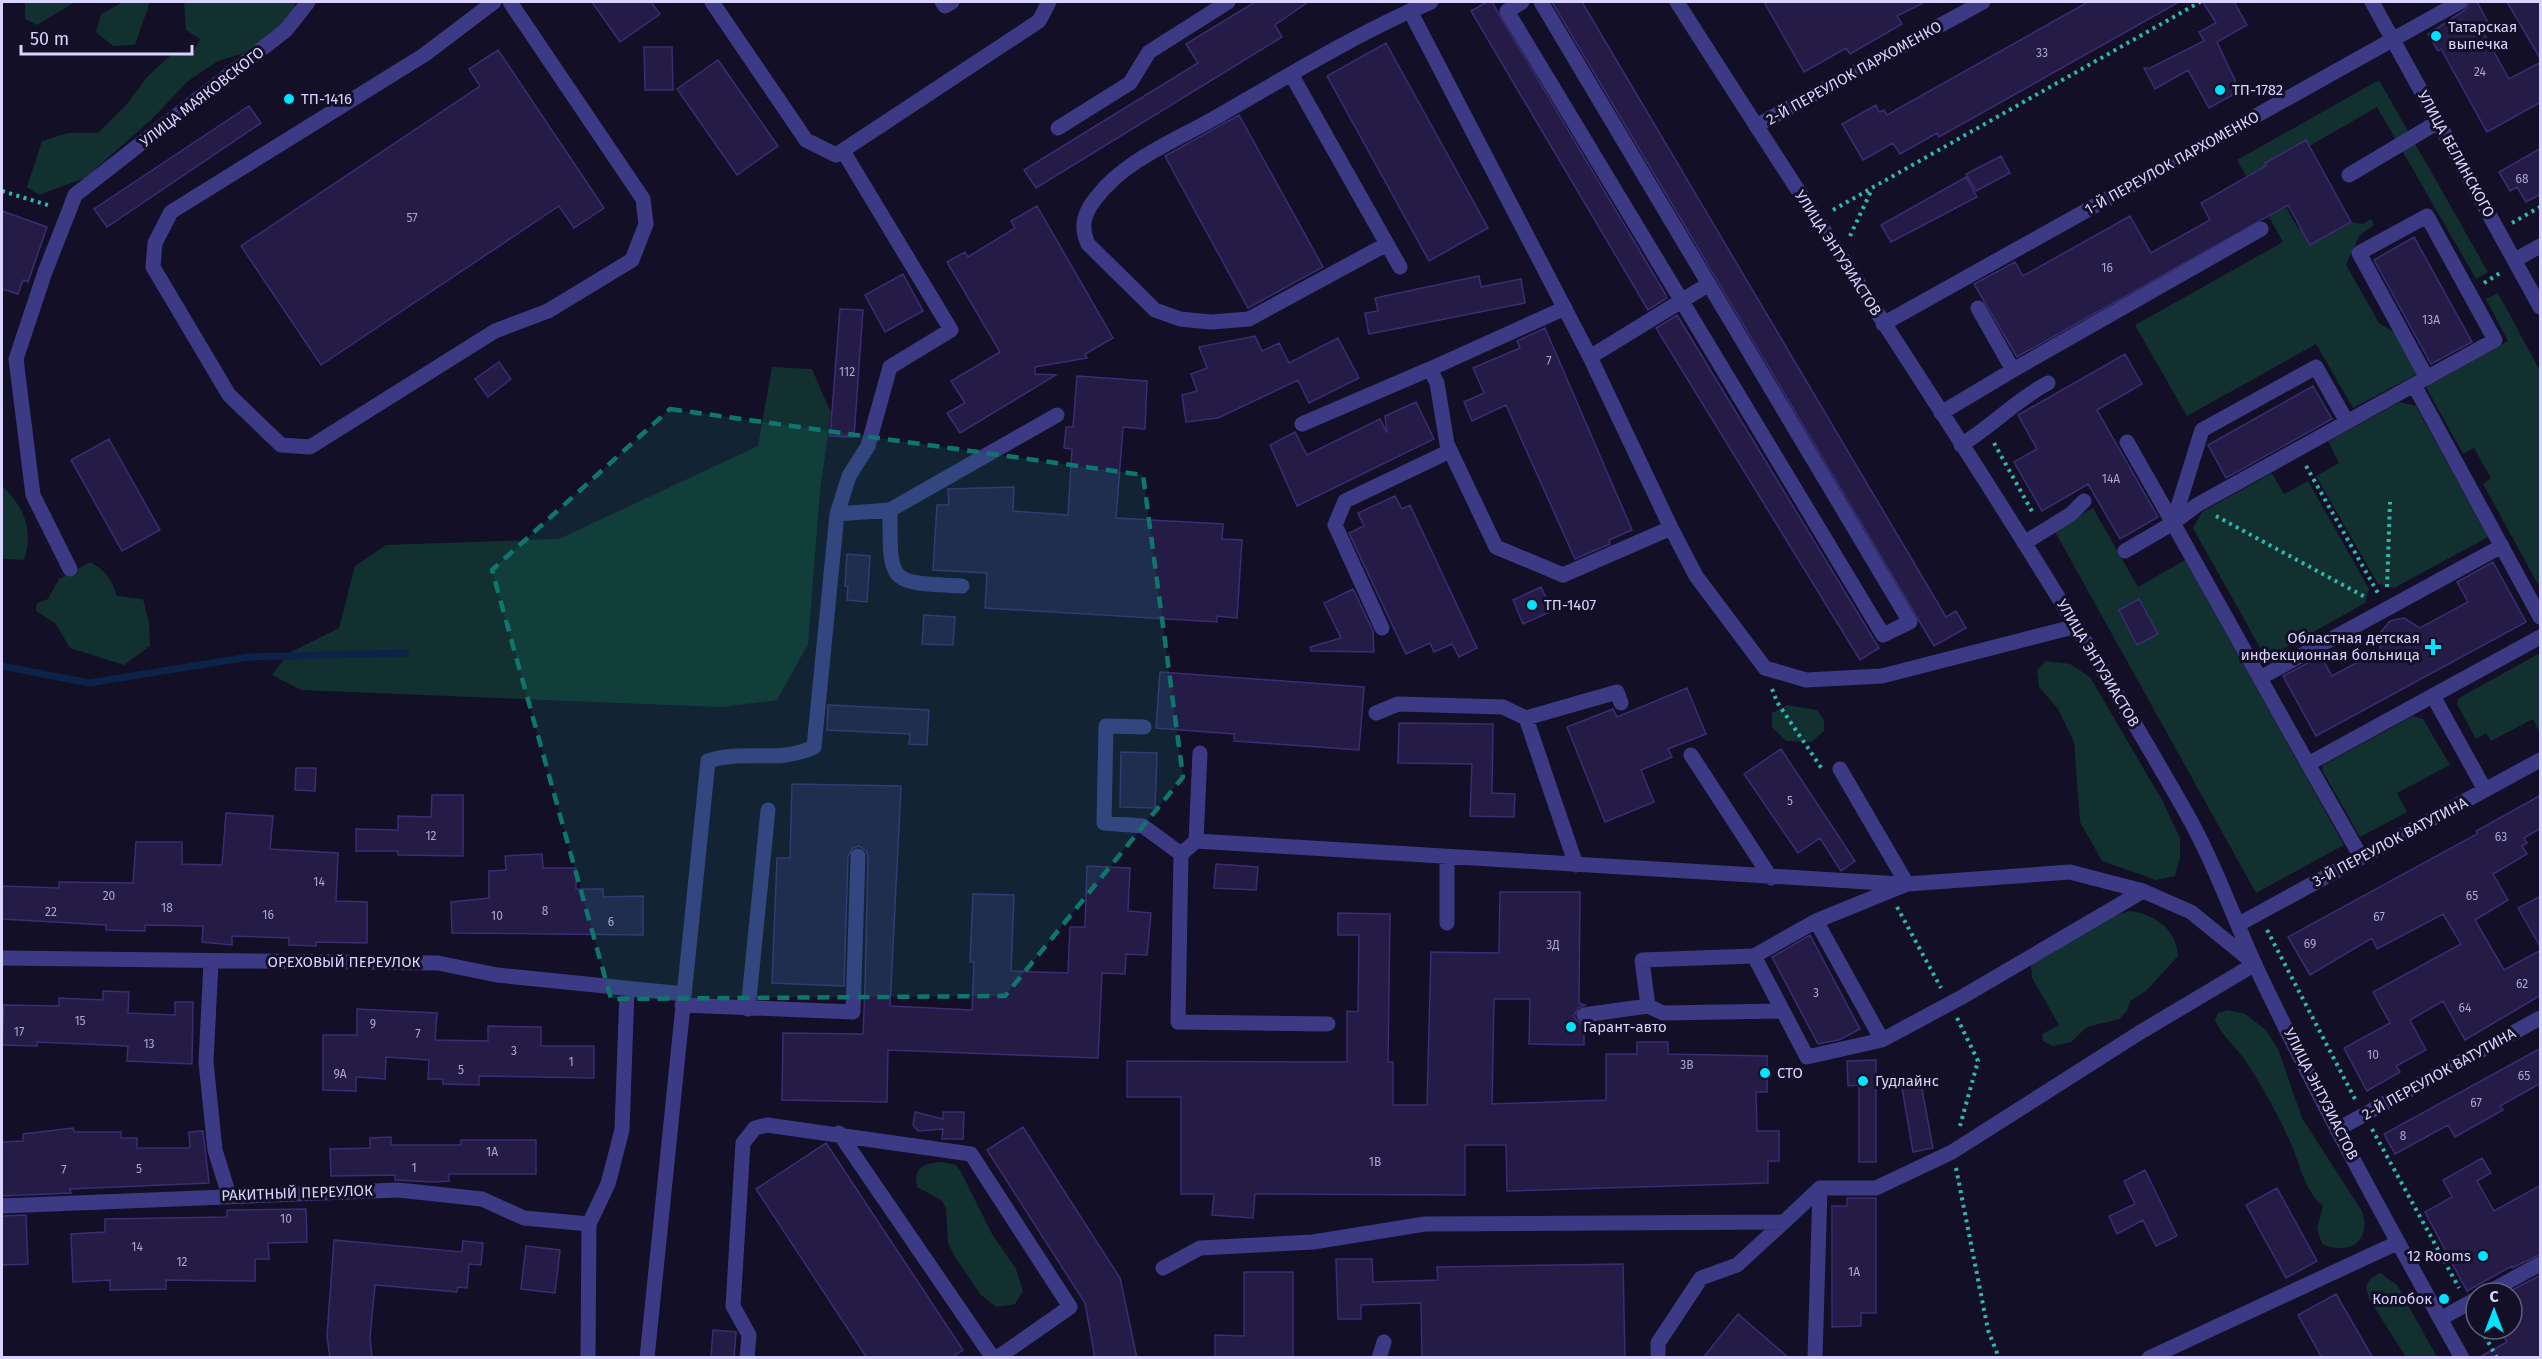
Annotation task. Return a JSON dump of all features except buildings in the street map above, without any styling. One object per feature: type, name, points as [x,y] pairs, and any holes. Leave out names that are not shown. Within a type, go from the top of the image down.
[{"type":"street","name":"УЛИЦА МАЯКОВСКОГО","points":[[70,569],[33,495],[16,359],[45,272],[75,195],[286,30],[308,2]]},
{"type":"street","points":[[494,2],[424,55],[171,212],[155,243],[153,267],[229,395],[282,445],[310,447],[495,331],[548,311],[632,260],[646,224],[643,199],[510,2]]},
{"type":"street","points":[[712,2],[806,140],[836,155],[1040,21],[1049,2]]},
{"type":"street","points":[[942,2],[945,6],[952,2]]},
{"type":"street","points":[[1058,128],[1130,83],[1149,52],[1228,2]]},
{"type":"street","points":[[1522,2],[1507,11],[1883,635],[1910,622],[1541,2]]},
{"type":"street","name":"УЛИЦА ЭНТУЗИАСТОВ","points":[[1677,2],[2078,626],[2187,814],[2239,924],[2255,964],[2338,1129],[2397,1243],[2462,1358]]},
{"type":"street","name":"2-Й ПЕРЕУЛОК ПАРХОМЕНКО","points":[[1756,126],[1983,2]]},
{"type":"street","name":"УЛИЦА БЕЛИНСКОГО","points":[[2372,2],[2541,307]]},
{"type":"street","name":"1-Й ПЕРЕУЛОК ПАРХОМЕНКО","points":[[1883,324],[2460,2]]},
{"type":"street","points":[[1387,244],[1249,319],[1211,322],[1180,319],[1155,309],[1088,244],[1082,230],[1086,213],[1096,197],[1127,168],[1292,74],[1421,5],[1671,528],[1696,576],[1765,669],[1806,680],[1882,676],[2078,626]]},
{"type":"street","points":[[1292,74],[1400,267]]},
{"type":"street","points":[[2349,175],[2438,122]]},
{"type":"street","points":[[647,1358],[708,761],[725,755],[795,756],[814,747],[837,514],[849,476],[868,446],[890,367],[951,330],[843,151]]},
{"type":"street","points":[[2125,551],[2173,523],[2197,505],[2296,449],[2347,422],[2420,381],[2495,340],[2427,216],[2359,253],[2420,381],[2502,546],[2541,617]]},
{"type":"street","points":[[1941,412],[2261,229]]},
{"type":"street","points":[[2515,260],[2541,246]]},
{"type":"street","points":[[1590,357],[1709,284]]},
{"type":"street","points":[[1302,424],[1564,308]]},
{"type":"street","points":[[1978,308],[2013,370]]},
{"type":"street","points":[[2173,523],[2202,430],[2316,367],[2347,422]]},
{"type":"street","points":[[1430,369],[1437,383],[1450,451],[1496,547],[1563,575],[1671,528]]},
{"type":"street","points":[[1961,445],[1986,430],[2024,396],[2048,383]]},
{"type":"street","points":[[837,514],[890,510],[1058,415]]},
{"type":"street","points":[[2127,442],[2361,857]]},
{"type":"street","points":[[1382,628],[1335,525],[1345,501],[1450,451]]},
{"type":"street","points":[[2024,543],[2071,514],[2084,501]]},
{"type":"street","points":[[890,510],[890,556],[894,572],[908,583],[962,586]]},
{"type":"street","points":[[2260,678],[2502,546]]},
{"type":"street","points":[[2308,764],[2541,637]]},
{"type":"street","points":[[1376,713],[1398,704],[1503,707],[1526,718],[1617,692],[1621,703]]},
{"type":"street","points":[[2433,696],[2485,790]]},
{"type":"street","points":[[1526,718],[1576,865]]},
{"type":"street","points":[[1144,727],[1106,726],[1104,823],[1143,825],[1180,854]]},
{"type":"street","points":[[1196,841],[1200,753]]},
{"type":"street","points":[[1690,755],[1771,878]]},
{"type":"street","name":"3-Й ПЕРЕУЛОК ВАТУТИНА","points":[[2239,924],[2541,760]]},
{"type":"street","points":[[1840,769],[1907,884]]},
{"type":"street","points":[[748,1009],[768,810]]},
{"type":"street","points":[[1180,854],[1196,841],[1771,878],[1907,884],[2070,872],[2143,891],[2191,912],[2255,964],[2139,1033],[1952,1152],[1876,1188],[1820,1188],[1737,1265],[1701,1278],[1658,1343],[1658,1358]]},
{"type":"street","points":[[1180,854],[1178,1022],[1328,1024]]},
{"type":"street","name":"ОРЕХОВЫЙ ПЕРЕУЛОК","points":[[2,958],[438,963],[497,975],[627,990],[748,1009],[853,1012],[858,856]]},
{"type":"street","points":[[1447,857],[1447,923]]},
{"type":"street","points":[[1648,1006],[1642,960],[1754,956],[1816,921],[1907,884]]},
{"type":"street","points":[[1754,956],[1807,1058],[1882,1040],[1960,1001],[2143,891]]},
{"type":"street","points":[[1816,921],[1882,1040]]},
{"type":"street","points":[[211,962],[206,1062],[215,1150],[229,1195]]},
{"type":"street","points":[[588,1358],[589,1224],[608,1185],[622,1131],[627,990]]},
{"type":"street","points":[[1584,1015],[1648,1006],[1663,1013],[1782,1011]]},
{"type":"street","name":"2-Й ПЕРЕУЛОК ВАТУТИНА","points":[[2338,1129],[2541,1018]]},
{"type":"street","points":[[747,1358],[749,1335],[733,1306],[743,1143],[755,1128],[767,1125],[838,1133],[971,1154],[1070,1307],[995,1358],[838,1133]]},
{"type":"street","points":[[1815,1358],[1820,1188]]},
{"type":"street","name":"РАКИТНЫЙ ПЕРЕУЛОК","points":[[2,1206],[229,1195],[398,1190],[482,1199],[524,1218],[589,1224]]},
{"type":"street","points":[[1163,1268],[1200,1248],[1312,1242],[1425,1224],[1784,1222]]},
{"type":"street","points":[[2149,1358],[2397,1243]]},
{"type":"street","points":[[2509,1281],[2541,1264]]},
{"type":"street","points":[[2440,1319],[2464,1306]]},
{"type":"street","points":[[1379,1358],[1384,1342]]},
{"type":"path","points":[[1816,219],[2200,2]]},
{"type":"path","points":[[1838,253],[1857,225],[1868,193],[1876,184]]},
{"type":"path","points":[[2,191],[69,211]]},
{"type":"path","points":[[2499,231],[2541,207]]},
{"type":"path","points":[[2296,449],[2386,609]]},
{"type":"path","points":[[2386,609],[2390,502]]},
{"type":"path","points":[[2197,505],[2386,609]]},
{"type":"path","points":[[1765,669],[1778,702],[1824,771],[1840,769]]},
{"type":"path","points":[[1888,892],[1960,1001],[1978,1061],[1952,1152],[1988,1330],[1999,1358]]},
{"type":"path","points":[[2488,1341],[2497,1358]]},
{"type":"highlighted area","points":[[670,409],[1143,475],[1183,777],[1005,996],[611,999],[492,570]]},
{"type":"green space","points":[[25,2],[75,2],[37,25],[25,19]]},
{"type":"green space","points":[[120,2],[150,2],[135,45],[113,46],[96,32],[101,14]]},
{"type":"green space","points":[[184,2],[296,2],[288,23],[251,51],[218,61],[188,81],[151,120],[85,178],[39,195],[27,187],[42,141],[68,133],[98,133],[127,104],[147,77],[172,54],[193,53],[200,39],[186,30]]},
{"type":"green space","points":[[2379,80],[2488,272],[2476,279],[2377,107],[2266,171],[2298,228],[2312,219],[2323,238],[2352,222],[2363,224],[2371,219],[2374,225],[2359,236],[2346,265],[2379,323],[2395,333],[2417,374],[2353,408],[2316,344],[2187,416],[2135,325],[2283,242],[2237,160]]},
{"type":"green space","points":[[2498,293],[2540,371],[2540,588],[2483,484],[2491,478],[2474,448],[2463,454],[2426,387],[2508,341],[2486,299]]},
{"type":"green space","points":[[772,367],[812,369],[831,413],[820,491],[808,644],[777,700],[721,707],[301,690],[272,675],[289,653],[339,628],[355,566],[386,545],[559,539],[758,446]]},
{"type":"green space","points":[[2400,402],[2416,406],[2488,537],[2394,588],[2378,584],[2316,476],[2339,463],[2328,441]]},
{"type":"green space","points":[[2272,473],[2284,494],[2308,481],[2369,589],[2365,603],[2283,649],[2262,651],[2193,528],[2202,512]]},
{"type":"green space","points":[[2,486],[16,502],[25,520],[28,539],[24,560],[4,559],[2,553]]},
{"type":"green space","points":[[2093,508],[2138,587],[2185,560],[2344,845],[2256,893],[2054,530]]},
{"type":"green space","points":[[90,562],[107,576],[117,596],[143,599],[149,622],[150,646],[124,665],[70,648],[55,623],[36,611],[37,603],[48,599],[59,579]]},
{"type":"green space","points":[[2540,653],[2540,733],[2533,719],[2491,741],[2486,733],[2476,739],[2457,704],[2459,698]]},
{"type":"green space","points":[[2046,661],[2070,664],[2090,677],[2162,800],[2180,838],[2180,857],[2175,876],[2156,880],[2102,861],[2080,822],[2074,742],[2058,709],[2039,687],[2037,670]]},
{"type":"green space","points":[[1787,705],[1817,710],[1824,720],[1824,731],[1811,742],[1786,741],[1772,727],[1772,713]]},
{"type":"green space","points":[[2413,716],[2423,719],[2450,765],[2397,793],[2407,812],[2360,837],[2322,770],[2323,765]]},
{"type":"green space","points":[[2130,911],[2148,916],[2163,925],[2174,938],[2178,956],[2146,991],[2131,1000],[2127,1011],[2119,1019],[2087,1027],[2071,1042],[2053,1046],[2043,1041],[2042,1034],[2059,1025],[2032,978],[2031,964],[2091,922]]},
{"type":"green space","points":[[2228,1010],[2245,1014],[2266,1030],[2278,1049],[2302,1118],[2362,1211],[2364,1231],[2356,1244],[2341,1248],[2322,1244],[2317,1229],[2323,1206],[2306,1183],[2288,1137],[2262,1088],[2245,1060],[2215,1020],[2218,1013]]},
{"type":"green space","points":[[942,1162],[956,1165],[961,1172],[992,1234],[1016,1269],[1023,1291],[1015,1304],[996,1307],[980,1294],[948,1243],[946,1208],[941,1200],[917,1187],[917,1175],[922,1167]]},
{"type":"green space","points":[[2380,1273],[2397,1285],[2437,1357],[2406,1357],[2369,1299],[2366,1286],[2371,1278]]},
{"type":"waterway","points":[[2,666],[89,683],[249,657],[406,653]]},
{"type":"place","name":"Татарская выпечка","points":[[2436,36]]},
{"type":"place","name":"ТП-1782","points":[[2220,90]]},
{"type":"place","name":"ТП-1416","points":[[289,99]]},
{"type":"place","name":"ТП-1407","points":[[1532,605]]},
{"type":"place","name":"Областная детская инфекционная больница","points":[[2433,647]]},
{"type":"place","name":"Гарант-авто","points":[[1571,1027]]},
{"type":"place","name":"СТО","points":[[1765,1073]]},
{"type":"place","name":"Гудлайнс","points":[[1863,1081]]},
{"type":"place","name":"12 Rooms","points":[[2483,1256]]},
{"type":"place","name":"Колобок","points":[[2444,1299]]}]
